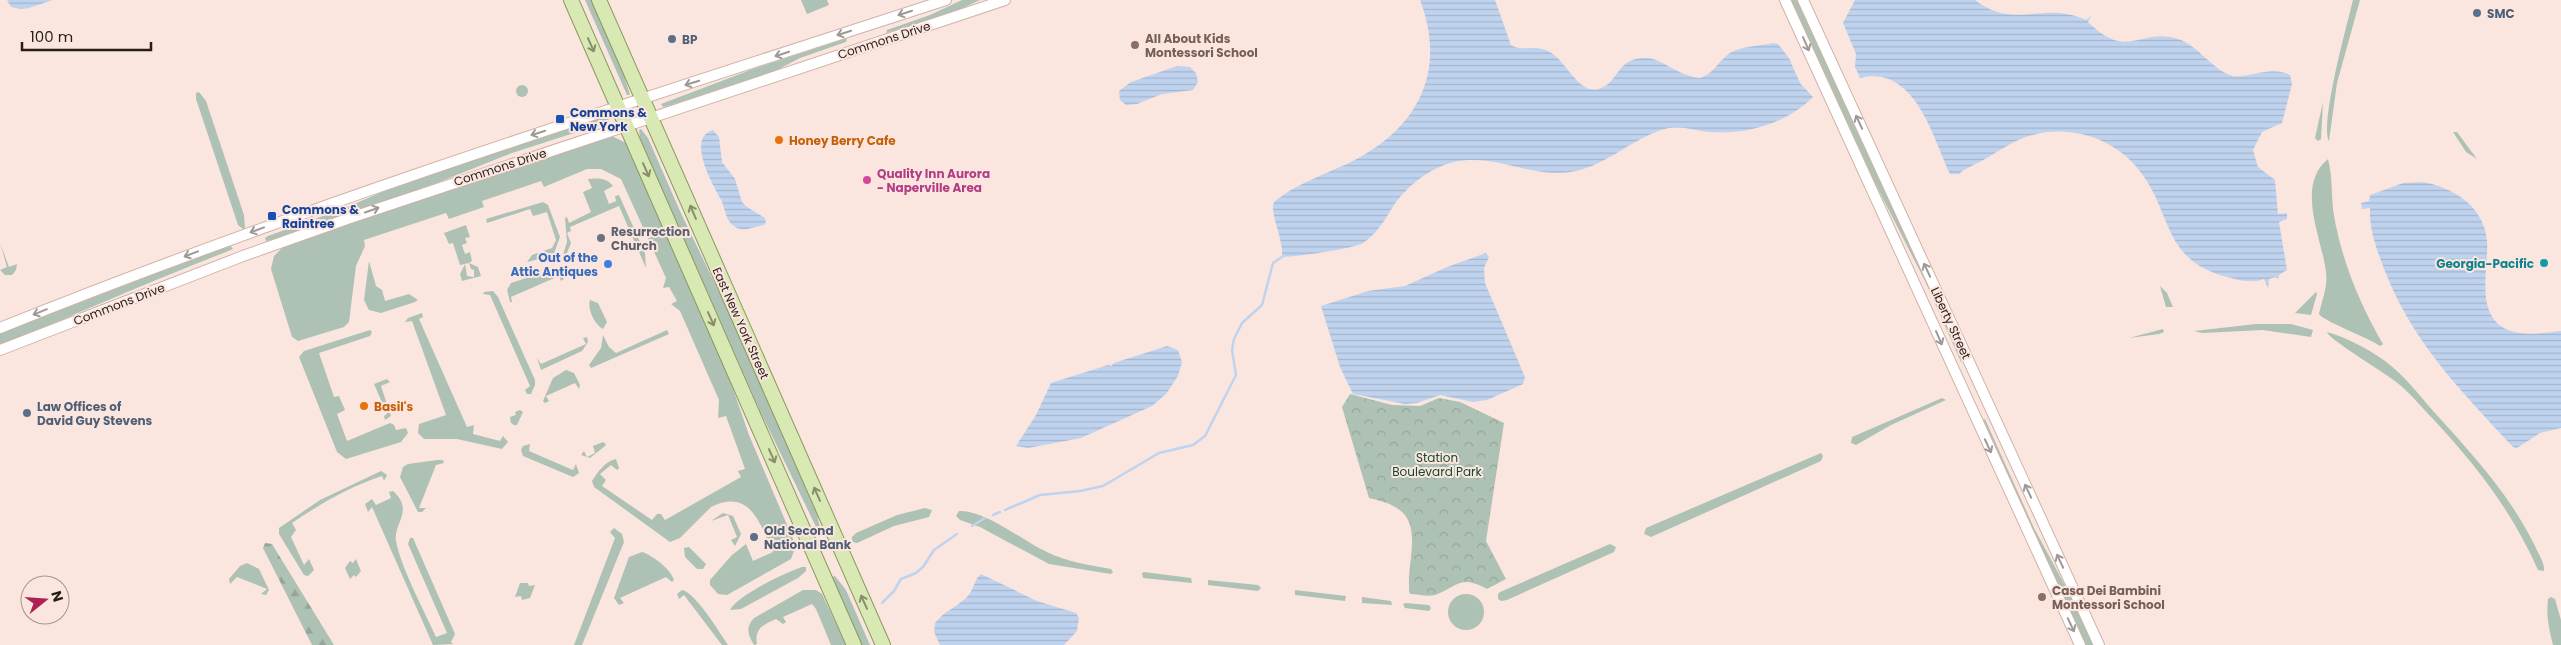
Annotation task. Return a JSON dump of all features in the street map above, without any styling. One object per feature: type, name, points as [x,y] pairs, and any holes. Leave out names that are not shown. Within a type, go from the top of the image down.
[{"type":"main road","name":"East New York Street","points":[[571,0],[854,645]]},
{"type":"main road","name":"East New York Street","points":[[599,0],[883,645]]},
{"type":"street","name":"Commons Drive","points":[[0,328],[229,240],[402,178],[617,106],[946,0]]},
{"type":"street","name":"Commons Drive","points":[[0,350],[316,230],[1005,0]]},
{"type":"street","name":"Liberty Street","points":[[1785,0],[2080,645]]},
{"type":"street","name":"Liberty Street","points":[[1803,0],[2099,645]]},
{"type":"green space","points":[[585,0],[591,0],[623,72],[630,95],[627,95]]},
{"type":"green space","points":[[801,0],[827,0],[829,5],[807,14]]},
{"type":"green space","points":[[962,0],[980,0],[952,13],[886,33],[887,30],[930,15]]},
{"type":"green space","points":[[1791,0],[1799,0],[1963,361],[1961,362],[1925,281],[1875,183]]},
{"type":"green space","points":[[2353,0],[2360,0],[2337,83],[2329,141],[2327,131],[2331,95]]},
{"type":"green space","points":[[847,38],[846,42],[800,58],[775,71],[671,105],[663,107],[661,104],[753,69]]},
{"type":"green space","points":[[520,85],[524,85],[528,91],[524,97],[520,97],[516,93],[516,89]]},
{"type":"green space","points":[[199,92],[206,101],[244,215],[245,228],[243,229],[238,225],[196,99],[196,93]]},
{"type":"green space","points":[[2323,102],[2321,139],[2318,141],[2315,138]]},
{"type":"green space","points":[[605,116],[609,118],[608,122],[512,153],[442,181],[276,240],[266,241],[265,238],[268,236],[345,208],[398,185]]},
{"type":"green space","points":[[641,129],[648,138],[680,211],[731,317],[817,514],[821,532],[819,533],[761,413],[640,139],[639,130]]},
{"type":"green space","points":[[2453,132],[2457,132],[2477,159],[2466,152]]},
{"type":"green space","points":[[612,136],[626,143],[731,383],[749,435],[796,546],[791,559],[727,595],[718,594],[710,585],[710,580],[732,555],[746,544],[753,561],[773,552],[752,511],[744,505],[735,502],[724,502],[711,507],[680,538],[670,542],[594,487],[592,481],[605,464],[616,459],[619,468],[617,470],[611,465],[600,474],[606,480],[602,486],[652,520],[657,514],[661,514],[665,520],[741,477],[738,471],[745,469],[726,416],[718,418],[719,400],[680,311],[671,304],[677,301],[669,287],[663,288],[666,278],[621,179],[601,169],[587,169],[544,187],[541,181],[482,201],[484,207],[449,219],[446,213],[364,240],[365,246],[356,266],[349,322],[344,327],[298,341],[292,337],[271,269],[274,256],[284,246]]},
{"type":"green space","points":[[2328,159],[2337,233],[2359,298],[2383,344],[2380,346],[2329,321],[2319,314],[2325,288],[2326,272],[2313,213],[2312,198],[2313,183],[2318,170]]},
{"type":"green space","points":[[588,179],[602,179],[608,181],[613,186],[604,191],[609,204],[616,201],[615,196],[619,195],[645,253],[646,268],[619,206],[570,227],[571,231],[567,233],[571,243],[567,253],[571,262],[562,258],[567,242],[565,218],[567,217],[569,223],[591,212],[583,192],[592,188]]},
{"type":"green space","points":[[543,202],[548,205],[560,237],[553,256],[527,262],[532,255],[552,248],[556,240],[547,212],[533,216],[530,209],[487,223],[486,219]]},
{"type":"green space","points":[[466,225],[470,237],[465,238],[467,243],[462,245],[465,254],[470,252],[472,261],[460,265],[453,243],[449,244],[444,233]]},
{"type":"green space","points":[[0,243],[9,267],[17,264],[16,270],[12,275],[5,275],[0,270],[7,267]]},
{"type":"green space","points":[[230,245],[233,249],[0,345],[0,333]]},
{"type":"green space","points":[[369,261],[376,286],[382,290],[385,301],[409,294],[418,300],[381,313],[369,310],[364,300]]},
{"type":"green space","points":[[469,263],[478,267],[481,276],[462,281],[460,274],[465,264],[467,276],[474,277],[474,270],[471,269]]},
{"type":"green space","points":[[548,271],[558,273],[564,279],[561,281],[559,276],[511,297],[512,302],[510,302],[507,290],[511,283]]},
{"type":"green space","points":[[2160,286],[2167,293],[2173,307],[2166,307]]},
{"type":"green space","points":[[493,291],[498,297],[535,380],[531,394],[527,394],[525,390],[530,386],[490,295],[483,294],[484,292]]},
{"type":"green space","points":[[2316,292],[2311,315],[2295,313]]},
{"type":"green space","points":[[590,300],[598,303],[607,322],[603,329],[592,316]]},
{"type":"green space","points":[[422,313],[423,317],[419,319],[467,427],[474,425],[473,434],[500,441],[503,436],[508,442],[502,449],[457,439],[424,439],[418,433],[419,424],[446,415],[412,321],[405,322],[408,318]]},
{"type":"green space","points":[[2256,324],[2291,324],[2313,330],[2311,337],[2263,330],[2202,333],[2194,331]]},
{"type":"green space","points":[[2163,329],[2164,332],[2159,334],[2129,338]]},
{"type":"green space","points":[[370,330],[372,332],[370,336],[319,353],[334,397],[339,396],[345,410],[337,414],[347,441],[390,423],[394,425],[396,430],[406,428],[408,433],[401,442],[346,459],[337,452],[299,357],[304,351]]},
{"type":"green space","points":[[667,330],[669,334],[591,368],[589,365],[601,348],[603,335],[609,347],[616,353]]},
{"type":"green space","points":[[2327,332],[2364,348],[2399,372],[2477,460],[2502,493],[2525,527],[2542,561],[2544,571],[2538,570],[2505,509],[2479,472],[2450,437],[2400,385],[2338,342]]},
{"type":"green space","points":[[587,337],[588,342],[582,351],[541,370],[537,358],[541,364],[586,344],[583,338]]},
{"type":"green space","points":[[566,370],[574,373],[580,385],[579,389],[575,383],[546,396],[549,401],[545,403],[543,401],[553,378]]},
{"type":"green space","points":[[387,379],[390,382],[381,386],[391,416],[385,420],[384,416],[387,414],[374,384]]},
{"type":"green space","name":"Station Boulevard Park","points":[[1350,394],[1392,405],[1420,406],[1439,398],[1460,402],[1504,423],[1486,541],[1506,579],[1487,589],[1471,582],[1465,582],[1435,595],[1410,594],[1409,571],[1412,534],[1410,524],[1404,514],[1395,507],[1369,498],[1342,407]]},
{"type":"green space","points":[[1942,398],[1946,400],[1891,425],[1856,445],[1851,443],[1852,437]]},
{"type":"green space","points":[[520,410],[523,412],[517,425],[514,425],[511,423],[510,417],[516,415],[515,412]]},
{"type":"green space","points":[[1985,419],[2034,528],[2068,591],[2093,645],[2086,645],[1983,420]]},
{"type":"green space","points":[[603,442],[606,444],[590,458],[587,457],[595,453],[593,446]]},
{"type":"green space","points":[[530,444],[529,451],[573,470],[576,464],[579,473],[573,477],[523,456],[521,450],[523,446]]},
{"type":"green space","points":[[1821,453],[1823,456],[1821,461],[1651,537],[1644,534],[1646,528]]},
{"type":"green space","points":[[443,460],[444,463],[436,465],[419,508],[426,508],[422,512],[418,512],[400,477],[403,467],[408,464]]},
{"type":"green space","points":[[381,471],[387,475],[384,481],[382,476],[358,485],[292,523],[296,530],[291,537],[304,565],[309,559],[314,570],[308,576],[304,575],[279,534],[279,528],[320,500]]},
{"type":"green space","points":[[393,491],[399,498],[403,511],[397,528],[396,541],[403,564],[436,637],[447,633],[408,544],[410,538],[413,538],[455,634],[451,642],[453,644],[433,645],[372,507],[368,512],[365,504],[372,499],[376,505],[391,498],[389,492]]},
{"type":"green space","points":[[925,508],[932,510],[929,517],[894,526],[857,543],[852,542],[852,537],[856,533],[897,515]]},
{"type":"green space","points":[[959,511],[980,515],[1037,547],[1062,558],[1111,569],[1113,572],[1111,574],[1049,564],[980,527],[960,520],[956,516]]},
{"type":"green space","points":[[723,513],[733,516],[741,534],[735,546],[731,540],[737,537],[728,515],[711,521]]},
{"type":"green space","points":[[614,528],[622,534],[624,542],[582,645],[574,645],[615,538],[610,532]]},
{"type":"green space","points":[[265,543],[272,544],[334,645],[312,645],[263,548]]},
{"type":"green space","points":[[1610,544],[1616,547],[1614,552],[1507,600],[1501,601],[1498,599],[1500,592]]},
{"type":"green space","points":[[689,547],[706,564],[703,569],[697,569],[685,557],[684,548]]},
{"type":"green space","points":[[642,552],[661,563],[674,580],[672,582],[666,577],[620,598],[624,603],[619,605],[614,598],[629,557]]},
{"type":"green space","points":[[356,559],[361,571],[356,577],[354,575],[350,579],[345,568],[350,561],[353,563]]},
{"type":"green space","points":[[247,563],[259,569],[269,590],[266,595],[261,594],[267,589],[237,577],[230,584],[229,579],[240,566]]},
{"type":"green space","points":[[806,567],[806,571],[798,578],[741,609],[730,610],[734,604],[751,592],[774,579]]},
{"type":"green space","points":[[1142,573],[1191,578],[1192,583],[1143,578]]},
{"type":"green space","points":[[835,576],[846,590],[870,645],[862,645],[832,577]]},
{"type":"green space","points":[[1208,580],[1258,585],[1261,588],[1258,591],[1208,585]]},
{"type":"green space","points":[[520,583],[528,583],[529,586],[535,585],[530,598],[522,600],[521,596],[515,597]]},
{"type":"green space","points":[[682,590],[687,592],[700,605],[728,645],[722,645],[684,595],[679,599],[677,594]]},
{"type":"green space","points":[[803,590],[816,590],[822,594],[846,645],[831,645],[816,609],[812,604],[783,617],[786,622],[783,624],[776,619],[764,625],[757,634],[757,644],[754,645],[748,628],[754,618]]},
{"type":"green space","points":[[1295,590],[1346,596],[1345,601],[1295,595]]},
{"type":"green space","points":[[1466,594],[1473,595],[1479,599],[1483,605],[1483,619],[1479,625],[1473,629],[1466,630],[1459,629],[1453,625],[1449,619],[1448,612],[1449,605],[1453,599],[1459,595]]},
{"type":"green space","points":[[1362,597],[1391,601],[1392,605],[1362,603]]},
{"type":"green space","points":[[2551,597],[2555,599],[2561,620],[2561,645],[2553,645],[2550,634],[2547,605],[2548,599]]},
{"type":"green space","points":[[1403,604],[1429,605],[1431,608],[1429,611],[1405,608]]},
{"type":"water","points":[[7,0],[53,0],[21,9],[11,7]]},
{"type":"water","points":[[1420,0],[1495,0],[1511,45],[1548,51],[1559,59],[1581,84],[1594,90],[1607,85],[1629,61],[1653,59],[1692,77],[1700,78],[1709,74],[1726,56],[1734,51],[1773,43],[1778,44],[1789,58],[1800,83],[1813,97],[1791,114],[1778,121],[1737,132],[1709,132],[1679,127],[1667,128],[1635,142],[1599,163],[1573,172],[1545,172],[1481,160],[1454,162],[1436,168],[1413,184],[1394,205],[1376,231],[1363,243],[1336,250],[1282,257],[1281,242],[1273,213],[1274,202],[1305,182],[1362,156],[1383,142],[1414,109],[1423,90],[1429,69],[1430,47],[1427,24]]},
{"type":"water","points":[[1855,0],[1975,0],[1989,9],[2016,15],[2056,13],[2086,20],[2091,16],[2088,22],[2102,34],[2114,40],[2124,42],[2165,36],[2178,39],[2192,46],[2217,68],[2232,76],[2245,76],[2275,71],[2290,75],[2292,84],[2282,123],[2262,132],[2253,150],[2258,167],[2275,180],[2278,214],[2287,213],[2287,219],[2279,222],[2287,270],[2279,275],[2278,279],[2276,277],[2269,279],[2268,288],[2264,279],[2250,281],[2227,277],[2206,269],[2190,259],[2179,247],[2150,186],[2139,170],[2116,149],[2089,136],[2059,132],[2029,136],[2012,143],[1959,174],[1950,174],[1929,124],[1908,93],[1895,82],[1879,77],[1860,78],[1855,67],[1856,54],[1843,23]]},
{"type":"water","points":[[1177,66],[1190,67],[1196,73],[1198,82],[1193,90],[1162,94],[1137,104],[1126,105],[1120,100],[1119,91],[1131,82]]},
{"type":"water","points":[[713,130],[719,137],[722,162],[735,179],[742,202],[765,218],[766,222],[764,225],[740,229],[727,218],[722,202],[707,172],[701,151],[705,135]]},
{"type":"water","points":[[2422,182],[2445,188],[2465,200],[2480,218],[2485,229],[2487,241],[2486,300],[2489,311],[2495,321],[2504,328],[2518,333],[2532,334],[2561,331],[2561,428],[2540,433],[2517,448],[2513,447],[2456,384],[2422,341],[2408,318],[2394,293],[2378,252],[2372,231],[2370,208],[2362,209],[2361,203],[2369,201],[2370,195],[2403,183]]},
{"type":"water","points":[[1486,253],[1489,257],[1484,268],[1485,283],[1525,377],[1523,384],[1487,400],[1473,402],[1440,395],[1417,403],[1405,404],[1353,394],[1340,367],[1321,306],[1368,291],[1405,286],[1447,267]]},
{"type":"water","points":[[1167,346],[1178,350],[1182,362],[1178,376],[1166,394],[1152,406],[1081,438],[1028,448],[1016,446],[1036,415],[1051,383],[1108,365],[1111,366],[1114,363]]},
{"type":"water","points":[[981,574],[1037,601],[1076,613],[1079,618],[1077,631],[1064,645],[940,645],[934,632],[935,623],[967,597]]},
{"type":"waterway","points":[[1005,510],[1040,495],[1080,491],[1103,486],[1159,453],[1193,445],[1205,436],[1236,375],[1232,350],[1234,339],[1242,323],[1262,305],[1273,263],[1282,257]]},
{"type":"waterway","points":[[993,515],[1000,512]]},
{"type":"waterway","points":[[972,526],[985,518]]},
{"type":"waterway","points":[[882,603],[894,591],[901,579],[916,573],[923,567],[934,550],[957,534]]},
{"type":"place","name":"SMC","points":[[2477,13]]},
{"type":"place","name":"BP","points":[[672,39]]},
{"type":"place","name":"All About Kids Montessori School","points":[[1135,45]]},
{"type":"place","name":"Commons & New York","points":[[560,119]]},
{"type":"place","name":"Honey Berry Cafe","points":[[779,140]]},
{"type":"place","name":"Quality Inn Aurora - Naperville Area","points":[[867,180]]},
{"type":"place","name":"Commons & Raintree","points":[[272,216]]},
{"type":"place","name":"Resurrection Church","points":[[601,238]]},
{"type":"place","name":"Georgia-Pacific","points":[[2544,263]]},
{"type":"place","name":"Out of the Attic Antiques","points":[[608,264]]},
{"type":"place","name":"Basil's","points":[[364,406]]},
{"type":"place","name":"Law Offices of David Guy Stevens","points":[[27,413]]},
{"type":"place","name":"Old Second National Bank","points":[[754,537]]},
{"type":"place","name":"Casa Dei Bambini Montessori School","points":[[2042,597]]}]
